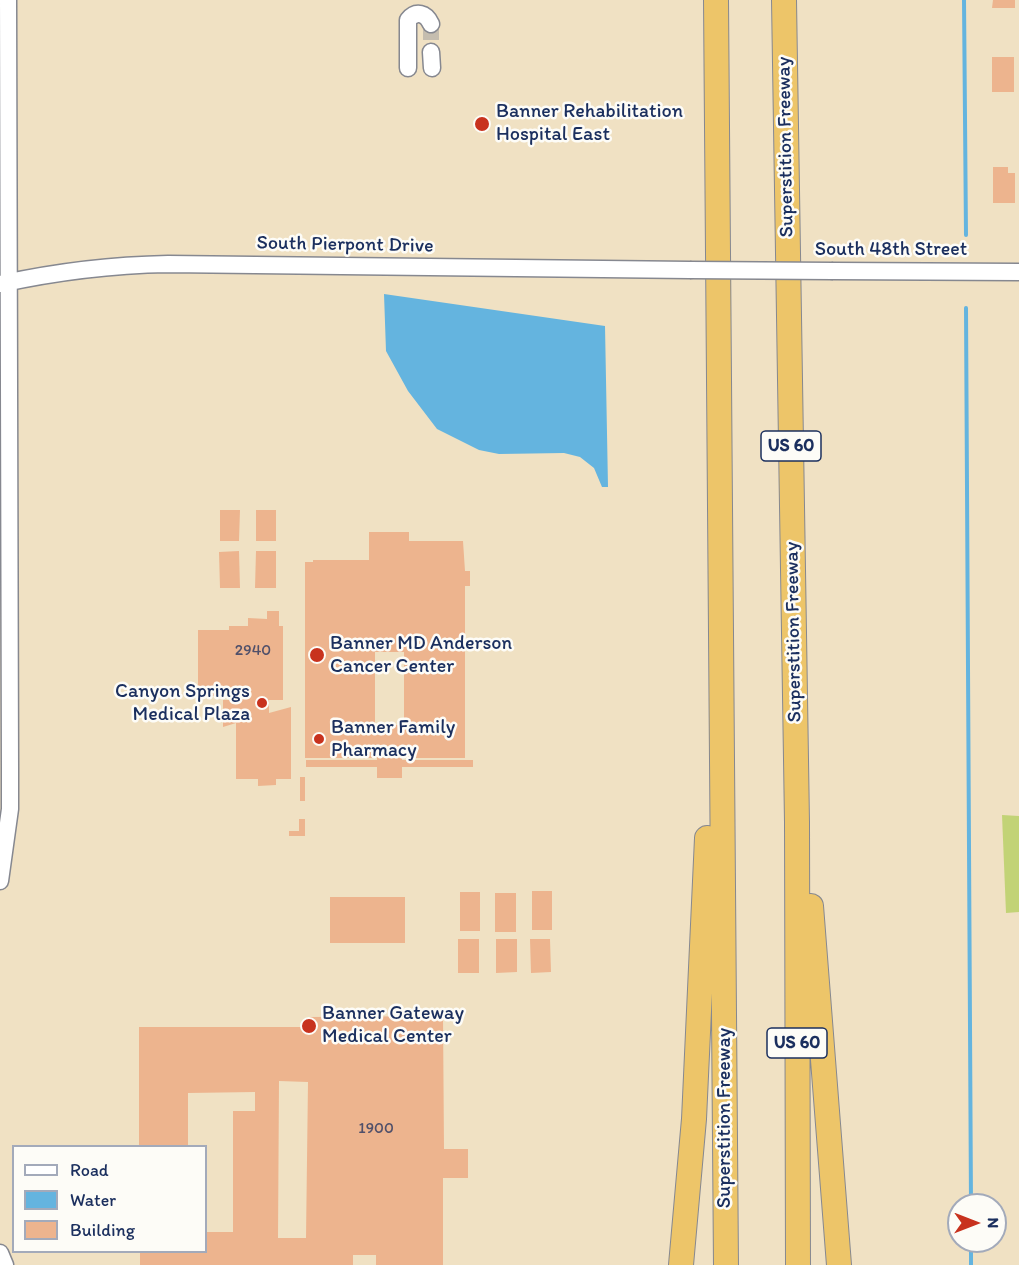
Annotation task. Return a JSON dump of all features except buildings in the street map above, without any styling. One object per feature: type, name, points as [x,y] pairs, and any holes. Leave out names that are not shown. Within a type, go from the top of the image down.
[{"type":"highway","name":"Superstition Freeway","points":[[716,0],[726,1265]]},
{"type":"highway","name":"Superstition Freeway","points":[[786,0],[784,70],[797,822],[798,1265]]},
{"type":"highway","points":[[681,1265],[694,1119],[720,572]]},
{"type":"highway","points":[[797,822],[807,850],[839,1265]]},
{"type":"street","points":[[0,881],[10,809],[5,283],[8,0]]},
{"type":"street","points":[[408,68],[408,20],[411,16],[420,13],[426,15],[431,24]]},
{"type":"street","name":"South Pierpont Drive","points":[[5,283],[34,276],[98,268],[168,264],[690,270]]},
{"type":"street","name":"South 48th Street","points":[[690,270],[1019,272]]},
{"type":"street","points":[[0,1253],[5,1265]]},
{"type":"green space","points":[[1002,815],[1019,816],[1019,912],[1006,913]]},
{"type":"water","points":[[384,294],[605,326],[608,487],[602,487],[594,468],[580,457],[564,453],[499,454],[479,450],[437,429],[408,391],[386,351]]},
{"type":"waterway","points":[[964,0],[966,235]]},
{"type":"waterway","points":[[966,308],[971,1193]]},
{"type":"waterway","points":[[971,1253],[971,1265]]},
{"type":"tunnel","points":[[431,24],[431,52]]},
{"type":"place","name":"Banner Rehabilitation Hospital East","points":[[482,124]]},
{"type":"place","name":"Banner MD Anderson Cancer Center","points":[[317,655]]},
{"type":"place","name":"Canyon Springs Medical Plaza","points":[[262,703]]},
{"type":"place","name":"Banner Family Pharmacy","points":[[319,739]]},
{"type":"place","name":"Banner Gateway Medical Center","points":[[309,1026]]}]
